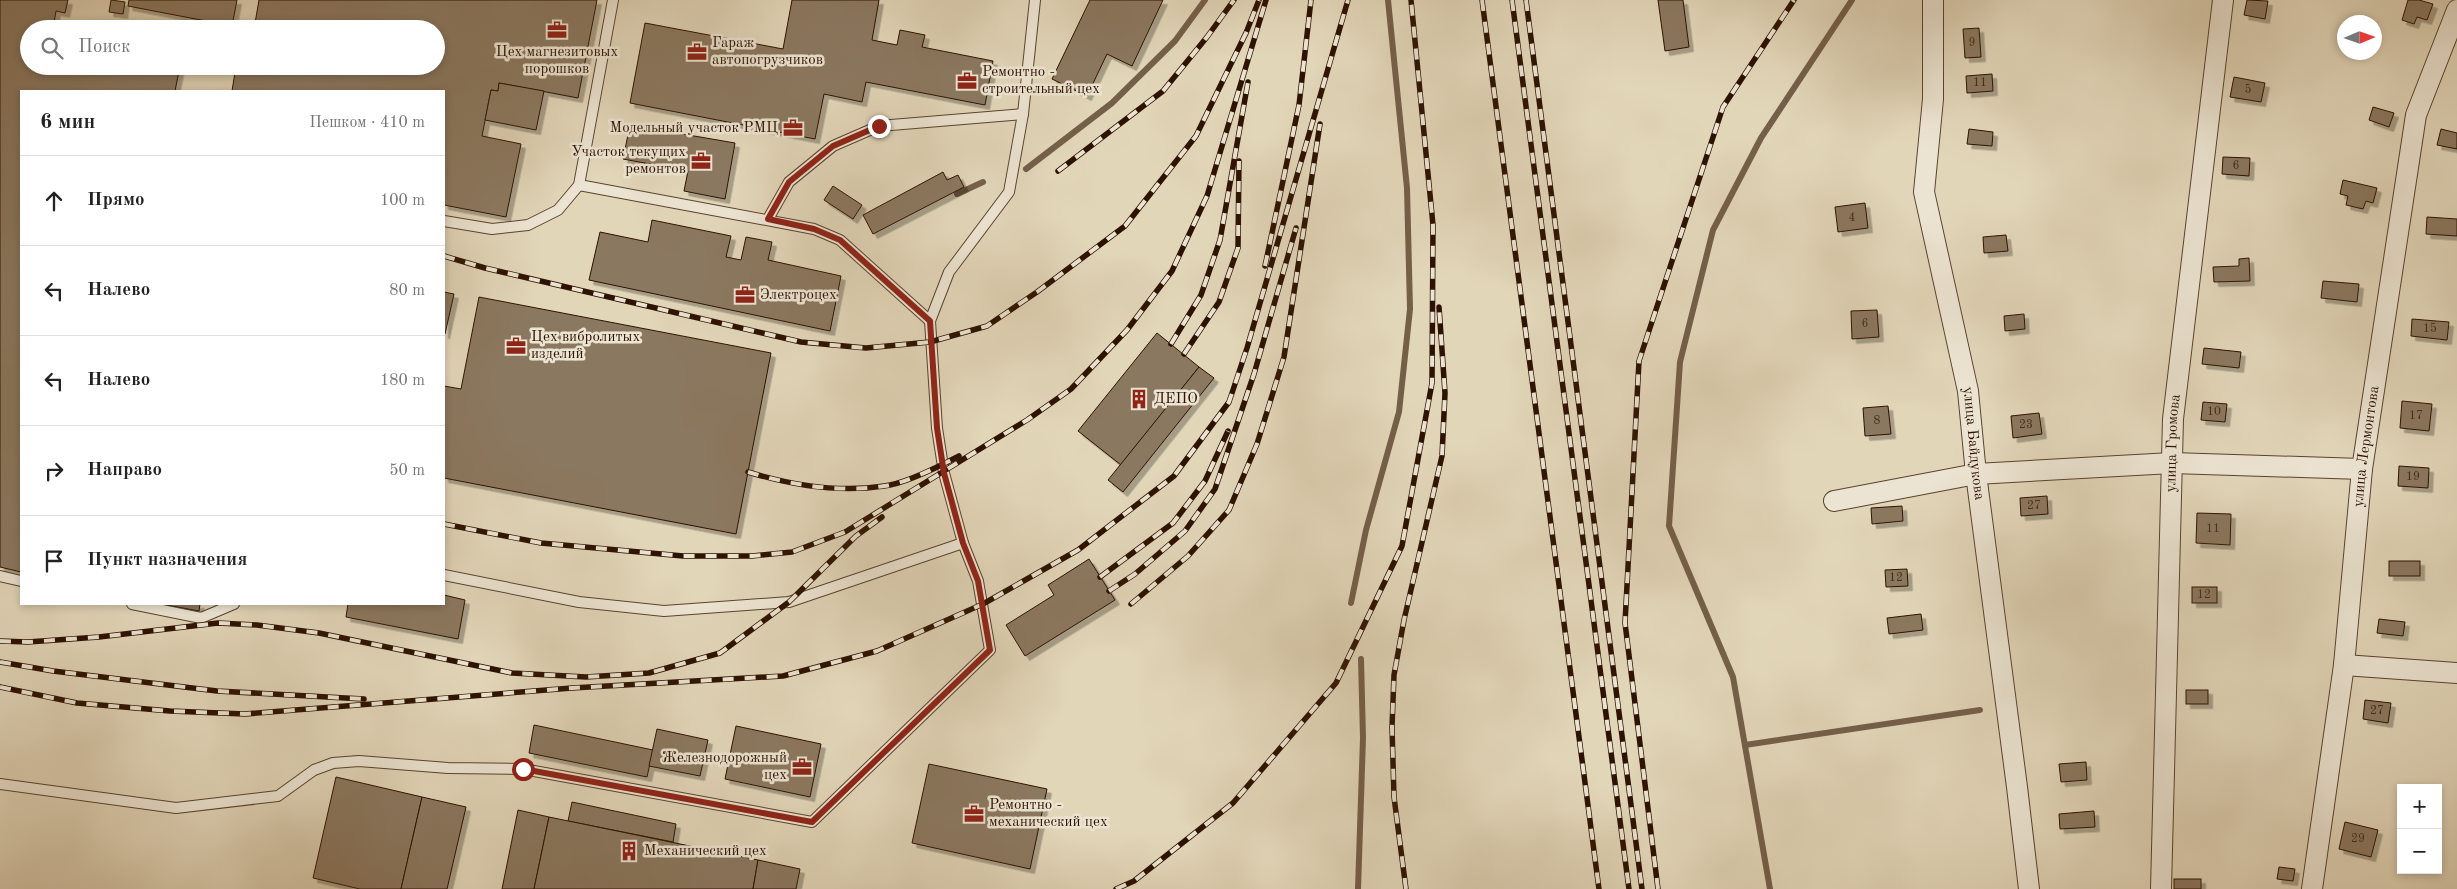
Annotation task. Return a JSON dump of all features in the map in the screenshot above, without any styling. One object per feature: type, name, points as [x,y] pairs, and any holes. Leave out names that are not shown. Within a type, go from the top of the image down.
[{"type":"street","name":"улица Байдукова","points":[[1933,0],[1933,99],[1924,192],[1968,391],[1976,474],[2017,787],[2028,889]]},
{"type":"street","name":"улица Громова","points":[[2161,889],[2173,419],[2223,0]]},
{"type":"street","name":"улица Лермонтова","points":[[2312,889],[2344,665],[2362,469],[2416,115],[2457,10]]},
{"type":"street","points":[[1834,501],[1976,474],[2172,463],[2362,469]]},
{"type":"street","points":[[2344,665],[2457,674]]},
{"type":"lane","points":[[445,221],[492,229],[528,225],[558,210],[579,185],[613,0]]},
{"type":"lane","points":[[0,784],[176,808],[278,796],[314,770],[333,763],[359,761],[448,768],[523,769],[812,822],[990,650],[978,581],[963,543],[944,473],[937,428],[930,321],[949,272],[1009,192],[1023,114],[1035,0]]},
{"type":"lane","points":[[768,219],[789,182],[833,146],[879,126],[1023,114]]},
{"type":"lane","points":[[579,185],[814,229],[840,240],[930,321]]},
{"type":"lane","points":[[445,575],[579,602],[664,611],[789,602],[963,543]]},
{"type":"lane","points":[[0,576],[20,581]]},
{"type":"lane","points":[[137,605],[200,618],[232,605]]},
{"type":"building","points":[[0,0],[68,0],[65,13],[56,11],[54,20],[20,20],[20,75],[178,75],[175,90],[20,90],[20,572],[0,567]]},
{"type":"building","points":[[111,0],[125,2],[123,14],[109,12]]},
{"type":"building","points":[[129,0],[237,0],[233,20],[201,20],[128,6]]},
{"type":"building","points":[[259,0],[597,0],[578,98],[499,83],[498,91],[491,90],[482,136],[521,144],[506,217],[445,205],[445,90],[232,90],[235,75],[445,75],[445,20],[256,20]]},
{"type":"building","points":[[792,0],[879,0],[872,40],[897,45],[900,30],[925,35],[922,47],[993,61],[985,105],[866,82],[862,102],[824,94],[815,139],[630,103],[645,23],[783,49]]},
{"type":"building","points":[[1090,0],[1163,0],[1132,66],[1107,54],[1087,96],[1052,79]]},
{"type":"building","points":[[1658,0],[1683,0],[1689,47],[1665,51]]},
{"type":"building","points":[[2247,0],[2268,1],[2265,19],[2244,15]]},
{"type":"building","points":[[2408,0],[2419,0],[2433,4],[2427,20],[2417,17],[2414,24],[2402,20]]},
{"type":"building","points":[[1979,28],[1981,57],[1965,58],[1963,29]]},
{"type":"building","points":[[1992,74],[1993,91],[1967,93],[1966,76]]},
{"type":"building","points":[[2234,77],[2265,83],[2261,102],[2230,97]]},
{"type":"building","points":[[499,83],[544,91],[536,130],[485,120],[491,90],[498,91]]},
{"type":"building","points":[[2373,107],[2394,113],[2389,127],[2369,120]]},
{"type":"building","points":[[630,125],[735,143],[725,199],[684,191],[688,171],[623,159]]},
{"type":"building","points":[[1969,129],[1993,132],[1992,146],[1967,144]]},
{"type":"building","points":[[2441,129],[2457,133],[2457,149],[2437,145]]},
{"type":"building","points":[[2223,157],[2250,158],[2249,176],[2222,174]]},
{"type":"building","points":[[943,172],[947,180],[958,175],[964,187],[873,234],[863,215]]},
{"type":"building","points":[[2343,180],[2377,188],[2373,203],[2366,201],[2363,209],[2346,205],[2348,196],[2340,194]]},
{"type":"building","points":[[833,186],[862,205],[853,219],[824,200]]},
{"type":"building","points":[[1865,203],[1868,228],[1838,232],[1835,207]]},
{"type":"building","points":[[2427,217],[2457,219],[2457,236],[2426,234]]},
{"type":"building","points":[[652,220],[731,236],[726,257],[741,260],[746,237],[772,242],[768,260],[841,276],[830,331],[589,280],[600,232],[648,242]]},
{"type":"building","points":[[2006,235],[2008,251],[1984,253],[1983,237]]},
{"type":"building","points":[[2249,258],[2250,281],[2214,282],[2213,267],[2239,266],[2239,259]]},
{"type":"building","points":[[2323,281],[2359,284],[2357,302],[2321,298]]},
{"type":"building","points":[[445,292],[454,294],[445,334]]},
{"type":"building","points":[[479,297],[771,353],[736,534],[445,478],[445,386],[461,389]]},
{"type":"building","points":[[1877,310],[1879,337],[1852,339],[1851,311]]},
{"type":"building","points":[[2024,314],[2025,329],[2005,331],[2004,316]]},
{"type":"building","points":[[2412,319],[2449,322],[2447,340],[2411,336]]},
{"type":"building","name":"ДЕПО","points":[[1157,333],[1199,367],[1121,465],[1078,431]]},
{"type":"building","points":[[2204,348],[2241,352],[2239,368],[2202,364]]},
{"type":"building","points":[[1199,367],[1214,378],[1123,492],[1108,480]]},
{"type":"building","points":[[2402,401],[2432,404],[2429,431],[2400,428]]},
{"type":"building","points":[[2203,402],[2227,404],[2225,422],[2201,420]]},
{"type":"building","points":[[1888,406],[1891,434],[1865,436],[1863,408]]},
{"type":"building","points":[[2039,413],[2042,434],[2013,438],[2011,416]]},
{"type":"building","points":[[2399,466],[2429,468],[2428,488],[2398,486]]},
{"type":"building","points":[[2047,496],[2048,514],[2021,516],[2020,498]]},
{"type":"building","points":[[1902,506],[1903,521],[1872,524],[1871,508]]},
{"type":"building","points":[[2197,513],[2231,514],[2230,545],[2196,543]]},
{"type":"building","points":[[1089,559],[1115,600],[1025,656],[1006,625],[1054,595],[1048,585]]},
{"type":"building","points":[[2389,561],[2420,561],[2420,576],[2389,576]]},
{"type":"building","points":[[1907,569],[1908,586],[1886,587],[1885,570]]},
{"type":"building","points":[[2192,587],[2217,587],[2217,603],[2192,603]]},
{"type":"building","points":[[445,595],[465,600],[458,639],[346,617],[348,605],[445,605]]},
{"type":"building","points":[[166,605],[200,605],[199,611]]},
{"type":"building","points":[[1921,614],[1923,630],[1889,634],[1887,618]]},
{"type":"building","points":[[2379,619],[2405,622],[2403,636],[2377,633]]},
{"type":"building","points":[[2186,690],[2208,690],[2208,704],[2186,704]]},
{"type":"building","points":[[2365,700],[2391,703],[2388,723],[2363,719]]},
{"type":"building","points":[[534,725],[653,750],[647,777],[529,753]]},
{"type":"building","points":[[736,726],[821,744],[810,797],[725,779]]},
{"type":"building","points":[[657,729],[708,740],[700,776],[649,766]]},
{"type":"building","points":[[2086,762],[2087,780],[2061,782],[2059,764]]},
{"type":"building","points":[[929,764],[1047,789],[1030,869],[912,843]]},
{"type":"building","points":[[336,777],[422,797],[401,889],[360,889],[313,878]]},
{"type":"building","points":[[422,797],[466,807],[447,889],[401,889]]},
{"type":"building","points":[[572,802],[676,824],[673,842],[568,821]]},
{"type":"building","points":[[518,810],[549,817],[534,889],[502,889]]},
{"type":"building","points":[[2094,811],[2095,827],[2060,829],[2059,814]]},
{"type":"building","name":"Механический цех","points":[[549,817],[758,860],[753,889],[534,889]]},
{"type":"building","points":[[2345,822],[2378,830],[2371,857],[2339,849]]},
{"type":"building","points":[[758,860],[800,869],[796,889],[753,889]]},
{"type":"building","points":[[2279,867],[2295,869],[2293,881],[2277,879]]},
{"type":"building","points":[[2174,879],[2201,879],[2201,889],[2174,889]]},
{"type":"waterway","points":[[1026,169],[1112,103],[1175,41],[1205,0]]},
{"type":"waterway","points":[[1351,603],[1366,530],[1399,412],[1410,309],[1407,188],[1388,0]]},
{"type":"waterway","points":[[1770,889],[1733,677],[1669,526],[1680,362],[1713,230],[1761,138],[1852,0]]},
{"type":"waterway","points":[[957,194],[983,182]]},
{"type":"waterway","points":[[1358,889],[1363,738],[1361,659]]},
{"type":"waterway","points":[[1745,745],[1980,710]]},
{"type":"railway","points":[[1058,171],[1163,91],[1234,0]]},
{"type":"railway","points":[[445,256],[485,268],[801,342],[866,348],[930,342],[987,326],[1037,292],[1125,226],[1196,136],[1246,33],[1259,0]]},
{"type":"railway","points":[[445,524],[541,543],[683,556],[752,556],[792,552],[845,532],[1027,420],[1071,389],[1127,330],[1172,271],[1207,196],[1266,0]]},
{"type":"railway","points":[[1265,266],[1299,105],[1311,0]]},
{"type":"railway","points":[[0,687],[77,703],[170,711],[245,714],[572,688],[783,676],[877,651],[983,604],[1078,550],[1174,476],[1229,402],[1247,348],[1348,0]]},
{"type":"railway","points":[[1116,889],[1134,881],[1233,803],[1336,683],[1402,546],[1432,383],[1433,225],[1411,0]]},
{"type":"railway","points":[[1482,0],[1599,889]]},
{"type":"railway","points":[[1512,0],[1629,889]]},
{"type":"railway","points":[[1526,0],[1642,889]]},
{"type":"railway","points":[[1658,889],[1625,623],[1639,361],[1723,107],[1794,0]]},
{"type":"railway","points":[[1171,344],[1201,295],[1220,240],[1248,82]]},
{"type":"railway","points":[[1131,604],[1188,556],[1229,510],[1257,444],[1284,357],[1320,124]]},
{"type":"railway","points":[[1184,354],[1219,302],[1238,248],[1239,161]]},
{"type":"railway","points":[[1109,591],[1135,574],[1185,531],[1215,489],[1254,374],[1296,228]]},
{"type":"railway","points":[[1406,889],[1394,797],[1392,727],[1394,675],[1404,620],[1442,456],[1445,393],[1439,307]]},
{"type":"railway","points":[[1100,577],[1173,523],[1205,481],[1228,431]]},
{"type":"railway","points":[[748,472],[798,484],[850,489],[867,488],[901,482],[959,456]]},
{"type":"railway","points":[[0,641],[28,642],[99,637],[218,623],[257,625],[319,633],[512,673],[586,677],[649,673],[720,653],[789,602],[856,536],[882,517]]},
{"type":"railway","points":[[0,662],[53,671],[217,691],[364,699]]},
{"type":"place","name":"Цех магнезитовых порошков","points":[[557,30]]},
{"type":"place","name":"Гараж автопогрузчиков","points":[[697,52]]},
{"type":"place","name":"Ремонтно - строительный цех","points":[[967,81]]},
{"type":"place","name":"Модельный участок РМЦ","points":[[793,128]]},
{"type":"place","name":"Участок текущих ремонтов","points":[[701,161]]},
{"type":"place","name":"Электроцех","points":[[745,295]]},
{"type":"place","name":"Цех вибролитых изделий","points":[[516,346]]},
{"type":"place","name":"ДЕПО","points":[[1139,399]]},
{"type":"place","name":"Железнодорожный цех","points":[[802,767]]},
{"type":"place","name":"Ремонтно - механический цех","points":[[974,814]]},
{"type":"place","name":"Механический цех","points":[[629,851]]},
{"type":"route","points":[[523,769],[812,822],[990,650],[978,581],[963,543],[944,473],[937,428],[930,321],[840,240],[814,229],[768,219],[789,182],[833,146],[879,126]]}]
